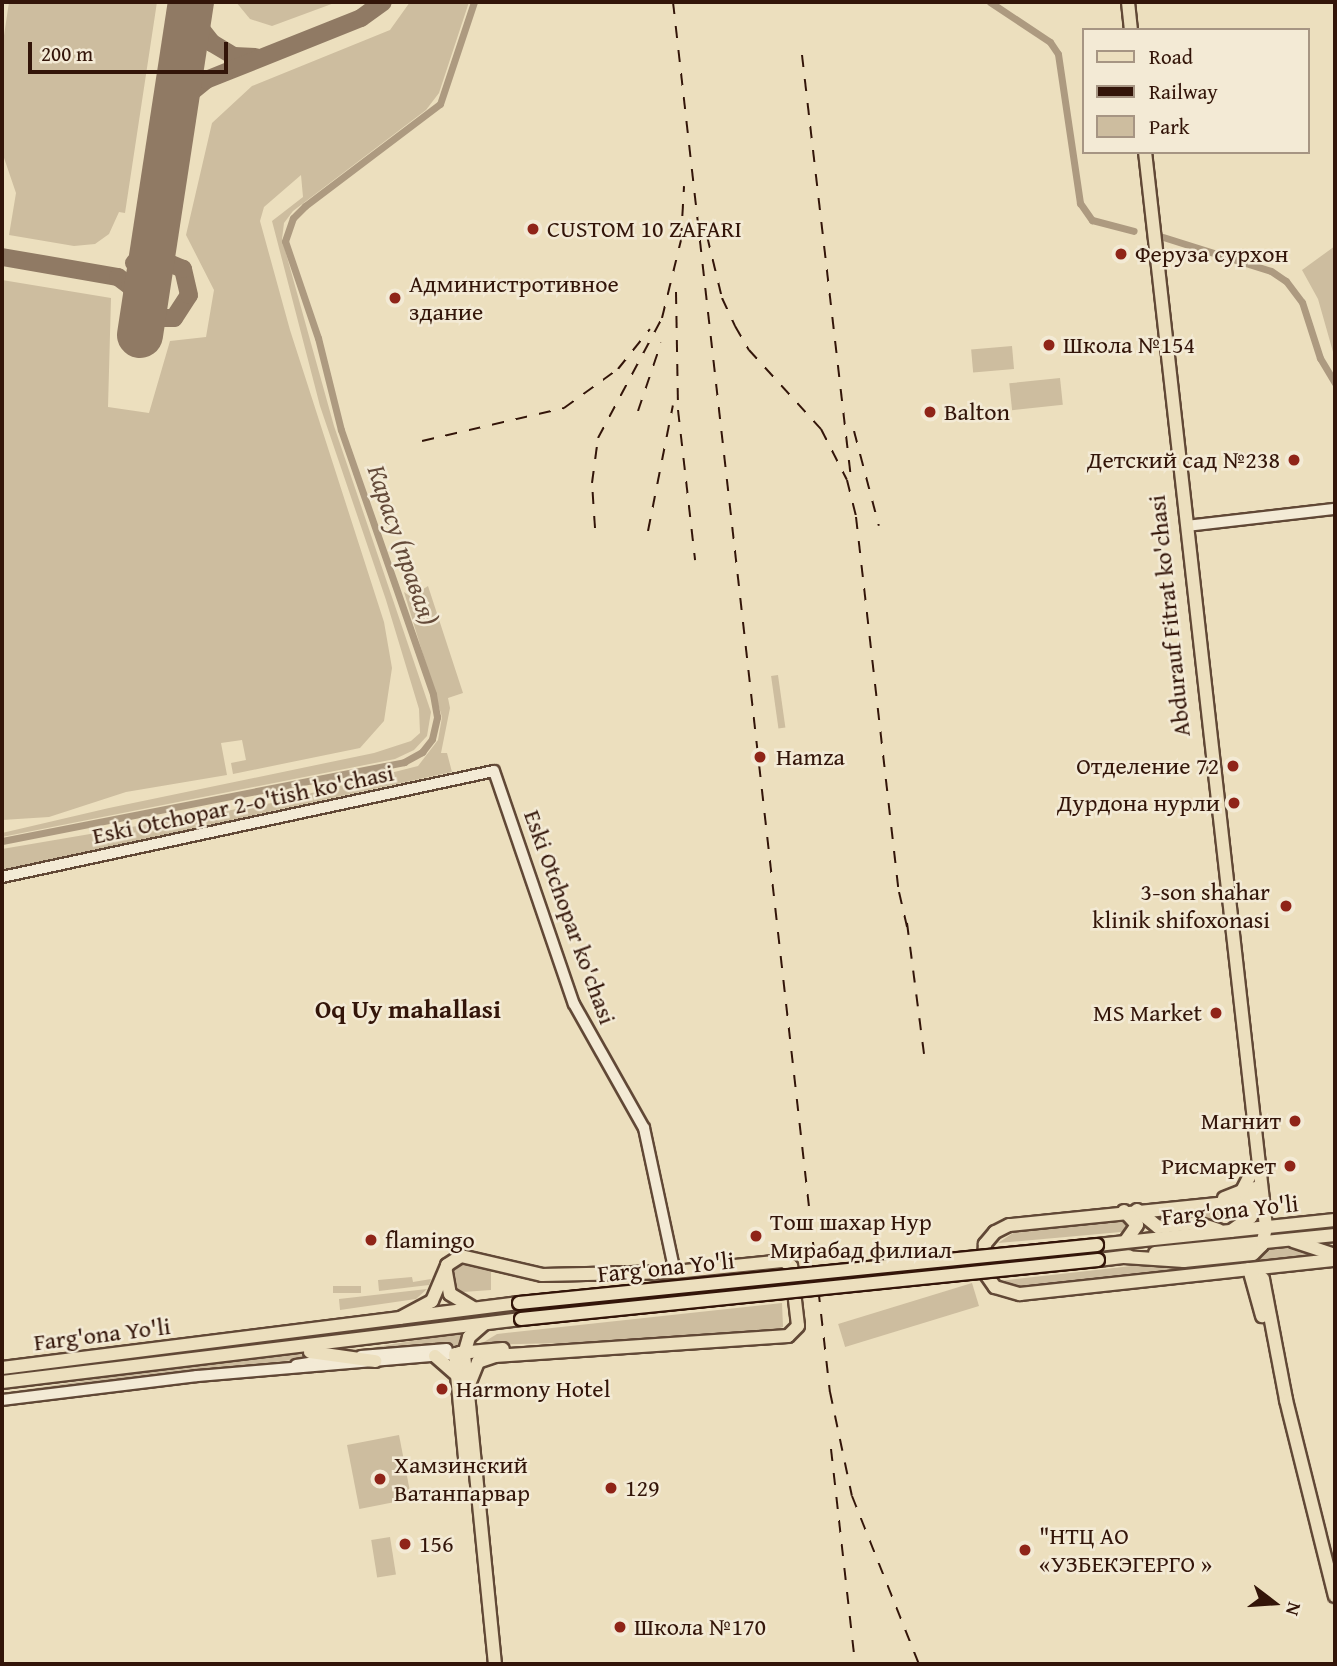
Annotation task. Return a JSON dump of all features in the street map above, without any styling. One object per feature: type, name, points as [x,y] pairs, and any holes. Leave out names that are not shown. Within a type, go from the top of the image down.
[{"type":"main road","points":[[1120,2],[1124,28]]},
{"type":"main road","points":[[1128,2],[1131,28]]},
{"type":"main road","name":"Abdurauf Fitrat ko'chasi","points":[[1138,154],[1150,227]]},
{"type":"main road","name":"Abdurauf Fitrat ko'chasi","points":[[1145,154],[1151,242],[1183,527],[1256,1173],[1266,1227],[1263,1242]]},
{"type":"main road","points":[[1143,1209],[1158,1227],[1197,1223],[1226,1231],[1254,1213],[1256,1173]]},
{"type":"main road","points":[[1143,1209],[1234,1195],[1245,1188],[1256,1173]]},
{"type":"main road","points":[[1255,1189],[1237,1202],[1123,1211],[999,1229],[983,1249],[985,1275],[1000,1290],[1020,1294],[1286,1267],[1335,1258]]},
{"type":"main road","points":[[1123,1211],[1137,1225],[1126,1241]]},
{"type":"main road","name":"Farg'ona Yo'li","points":[[2,1368],[519,1303],[1335,1220]]},
{"type":"main road","name":"Farg'ona Yo'li","points":[[2,1382],[521,1319],[1335,1235]]},
{"type":"main road","points":[[1289,1240],[1335,1258]]},
{"type":"main road","points":[[1124,1257],[1184,1261],[1226,1257],[1253,1254],[1263,1242]]},
{"type":"main road","points":[[400,1318],[432,1301],[447,1265],[465,1255],[530,1275],[675,1272],[775,1262],[785,1273],[789,1323],[785,1333],[777,1337],[495,1356],[461,1353]]},
{"type":"main road","points":[[1226,1257],[1263,1279],[1286,1400]]},
{"type":"main road","points":[[447,1265],[450,1294],[466,1305],[481,1308]]},
{"type":"main road","points":[[1266,1295],[1270,1279],[1286,1267]]},
{"type":"main road","points":[[1250,1269],[1335,1596]]},
{"type":"main road","points":[[488,1323],[473,1332],[461,1353],[456,1374],[489,1664]]},
{"type":"main road","points":[[461,1353],[600,1350]]},
{"type":"main road","points":[[237,1352],[327,1351],[375,1361]]},
{"type":"main road","points":[[461,1353],[495,1664]]},
{"type":"main road","points":[[435,1356],[456,1374]]},
{"type":"main road","points":[[467,1390],[478,1363],[495,1356]]},
{"type":"street","points":[[1183,527],[1335,509]]},
{"type":"street","name":"Eski Otchopar 2-o'tish ko'chasi","points":[[2,877],[494,771]]},
{"type":"street","name":"Eski Otchopar ko'chasi","points":[[494,771],[574,1004],[644,1128],[675,1272]]},
{"type":"street","points":[[292,1368],[299,1363],[354,1356],[461,1353]]},
{"type":"street","points":[[2,1400],[292,1368],[461,1353]]},
{"type":"green space","points":[[9,2],[157,2],[125,213],[119,212],[109,234],[95,244],[74,246],[9,235],[16,193],[2,152],[2,49]]},
{"type":"green space","points":[[236,2],[337,2],[272,26],[250,19]]},
{"type":"green space","points":[[410,2],[469,2],[439,93],[426,110],[293,211],[284,223],[282,239],[334,426],[431,712],[427,736],[414,750],[395,759],[2,837],[2,833],[109,808],[374,753],[411,741],[420,733],[419,709],[386,600],[320,406],[272,221],[303,197],[301,175],[264,207],[260,221],[290,330],[384,622],[392,668],[384,721],[360,748],[233,774],[231,763],[246,760],[242,740],[221,743],[227,775],[126,792],[49,817],[2,820],[2,280],[111,298],[108,407],[149,413],[170,341],[206,337],[214,290],[186,235],[212,123],[252,86],[390,30]]},
{"type":"green space","points":[[1335,246],[1335,359],[1318,299],[1302,270]]},
{"type":"green space","points":[[1012,346],[1014,369],[973,372],[971,350]]},
{"type":"green space","points":[[1060,378],[1063,405],[1012,410],[1009,383]]},
{"type":"green space","points":[[428,586],[463,693],[448,698],[450,708],[441,753],[447,753],[452,772],[2,870],[2,849],[272,803],[418,766],[438,740],[442,717],[404,592],[411,597]]},
{"type":"green space","points":[[778,675],[785,727],[778,728],[771,676]]},
{"type":"green space","points":[[1251,1200],[1244,1218],[1228,1221],[1157,1221],[1150,1216]]},
{"type":"green space","points":[[1126,1217],[1132,1231],[998,1243],[1016,1231]]},
{"type":"green space","points":[[1288,1246],[1330,1257],[1251,1264],[1247,1259],[1268,1248]]},
{"type":"green space","points":[[461,1261],[491,1271],[491,1290],[463,1292],[452,1285],[452,1269]]},
{"type":"green space","points":[[1149,1264],[1239,1264],[1017,1288],[999,1281]]},
{"type":"green space","points":[[412,1277],[413,1282],[431,1279],[429,1285],[379,1291],[378,1280]]},
{"type":"green space","points":[[972,1283],[979,1306],[845,1347],[838,1324]]},
{"type":"green space","points":[[333,1286],[361,1286],[361,1293],[333,1293]]},
{"type":"green space","points":[[427,1289],[416,1299],[340,1310],[339,1299]]},
{"type":"green space","points":[[782,1303],[783,1327],[777,1329],[612,1342],[479,1345],[497,1334]]},
{"type":"green space","points":[[465,1332],[459,1345],[366,1352],[321,1348],[364,1349]]},
{"type":"green space","points":[[322,1353],[337,1355],[2,1393],[238,1358]]},
{"type":"green space","name":"Хамзинский Ватанпарвар","points":[[399,1435],[411,1499],[359,1509],[347,1445]]},
{"type":"green space","points":[[390,1537],[396,1575],[377,1578],[371,1540]]},
{"type":"waterway","name":"Карасу (правая)","points":[[2,841],[404,762],[422,752],[432,739],[437,717],[433,694],[341,430],[318,338],[285,241],[293,218],[305,206],[440,104],[474,2]]},
{"type":"waterway","name":"Карасу (правая)","points":[[990,2],[1050,42],[1058,54],[1080,203],[1092,220],[1134,231]]},
{"type":"waterway","name":"Карасу (правая)","points":[[1163,237],[1271,271],[1286,281],[1302,302],[1320,358],[1335,383]]},
{"type":"taxiway","points":[[192,2],[197,24],[212,43],[234,56],[255,57]]},
{"type":"taxiway","points":[[171,131],[184,98],[206,80],[361,18],[383,2]]},
{"type":"taxiway","points":[[134,263],[149,248],[157,222]]},
{"type":"taxiway","points":[[2,257],[118,277],[130,286],[149,318],[174,318],[189,295],[183,269],[159,259],[136,262]]},
{"type":"runway","points":[[140,335],[191,2]]},
{"type":"railway","points":[[673,2],[830,1392],[852,1496],[919,1664]]},
{"type":"railway","points":[[802,55],[851,476]]},
{"type":"railway","points":[[595,528],[592,483],[598,438],[662,318],[681,240],[684,186]]},
{"type":"railway","points":[[707,236],[722,298],[735,326],[749,350],[821,429],[847,480],[856,517],[899,892],[908,931]]},
{"type":"railway","points":[[676,292],[678,410],[695,560]]},
{"type":"railway","points":[[422,441],[564,408],[618,369],[650,329]]},
{"type":"railway","points":[[638,411],[661,343]]},
{"type":"railway","points":[[648,531],[673,405]]},
{"type":"railway","points":[[854,431],[879,526]]},
{"type":"railway","points":[[907,923],[924,1054]]},
{"type":"railway","points":[[831,1449],[855,1664]]},
{"type":"place","name":"CUSTOM 10 ZAFARI","points":[[533,229]]},
{"type":"place","name":"Феруза сурхон","points":[[1121,254]]},
{"type":"place","name":"Администротивное здание","points":[[395,298]]},
{"type":"place","name":"Школа №154","points":[[1049,345]]},
{"type":"place","name":"Balton","points":[[930,412]]},
{"type":"place","name":"Детский сад №238","points":[[1294,460]]},
{"type":"place","name":"Hamza","points":[[760,757]]},
{"type":"place","name":"Отделение 72","points":[[1233,766]]},
{"type":"place","name":"Дурдона нурли","points":[[1234,803]]},
{"type":"place","name":"3-son shahar klinik shifoxonasi","points":[[1286,906]]},
{"type":"place","name":"MS Market","points":[[1216,1013]]},
{"type":"place","name":"Магнит","points":[[1295,1121]]},
{"type":"place","name":"Рисмаркет","points":[[1290,1166]]},
{"type":"place","name":"Тош шахар Нур Мирабад филиал","points":[[756,1236]]},
{"type":"place","name":"flamingo","points":[[371,1240]]},
{"type":"place","name":"Harmony Hotel","points":[[442,1389]]},
{"type":"place","name":"Хамзинский Ватанпарвар","points":[[380,1479]]},
{"type":"place","name":"129","points":[[611,1488]]},
{"type":"place","name":"156","points":[[405,1544]]},
{"type":"place","name":"\"НТЦ АО «УЗБЕКЭГЕРГО »","points":[[1025,1550]]},
{"type":"place","name":"Школа №170","points":[[620,1627]]},
{"type":"district","name":"Oq Uy mahallasi","points":[[408,1009]]}]
